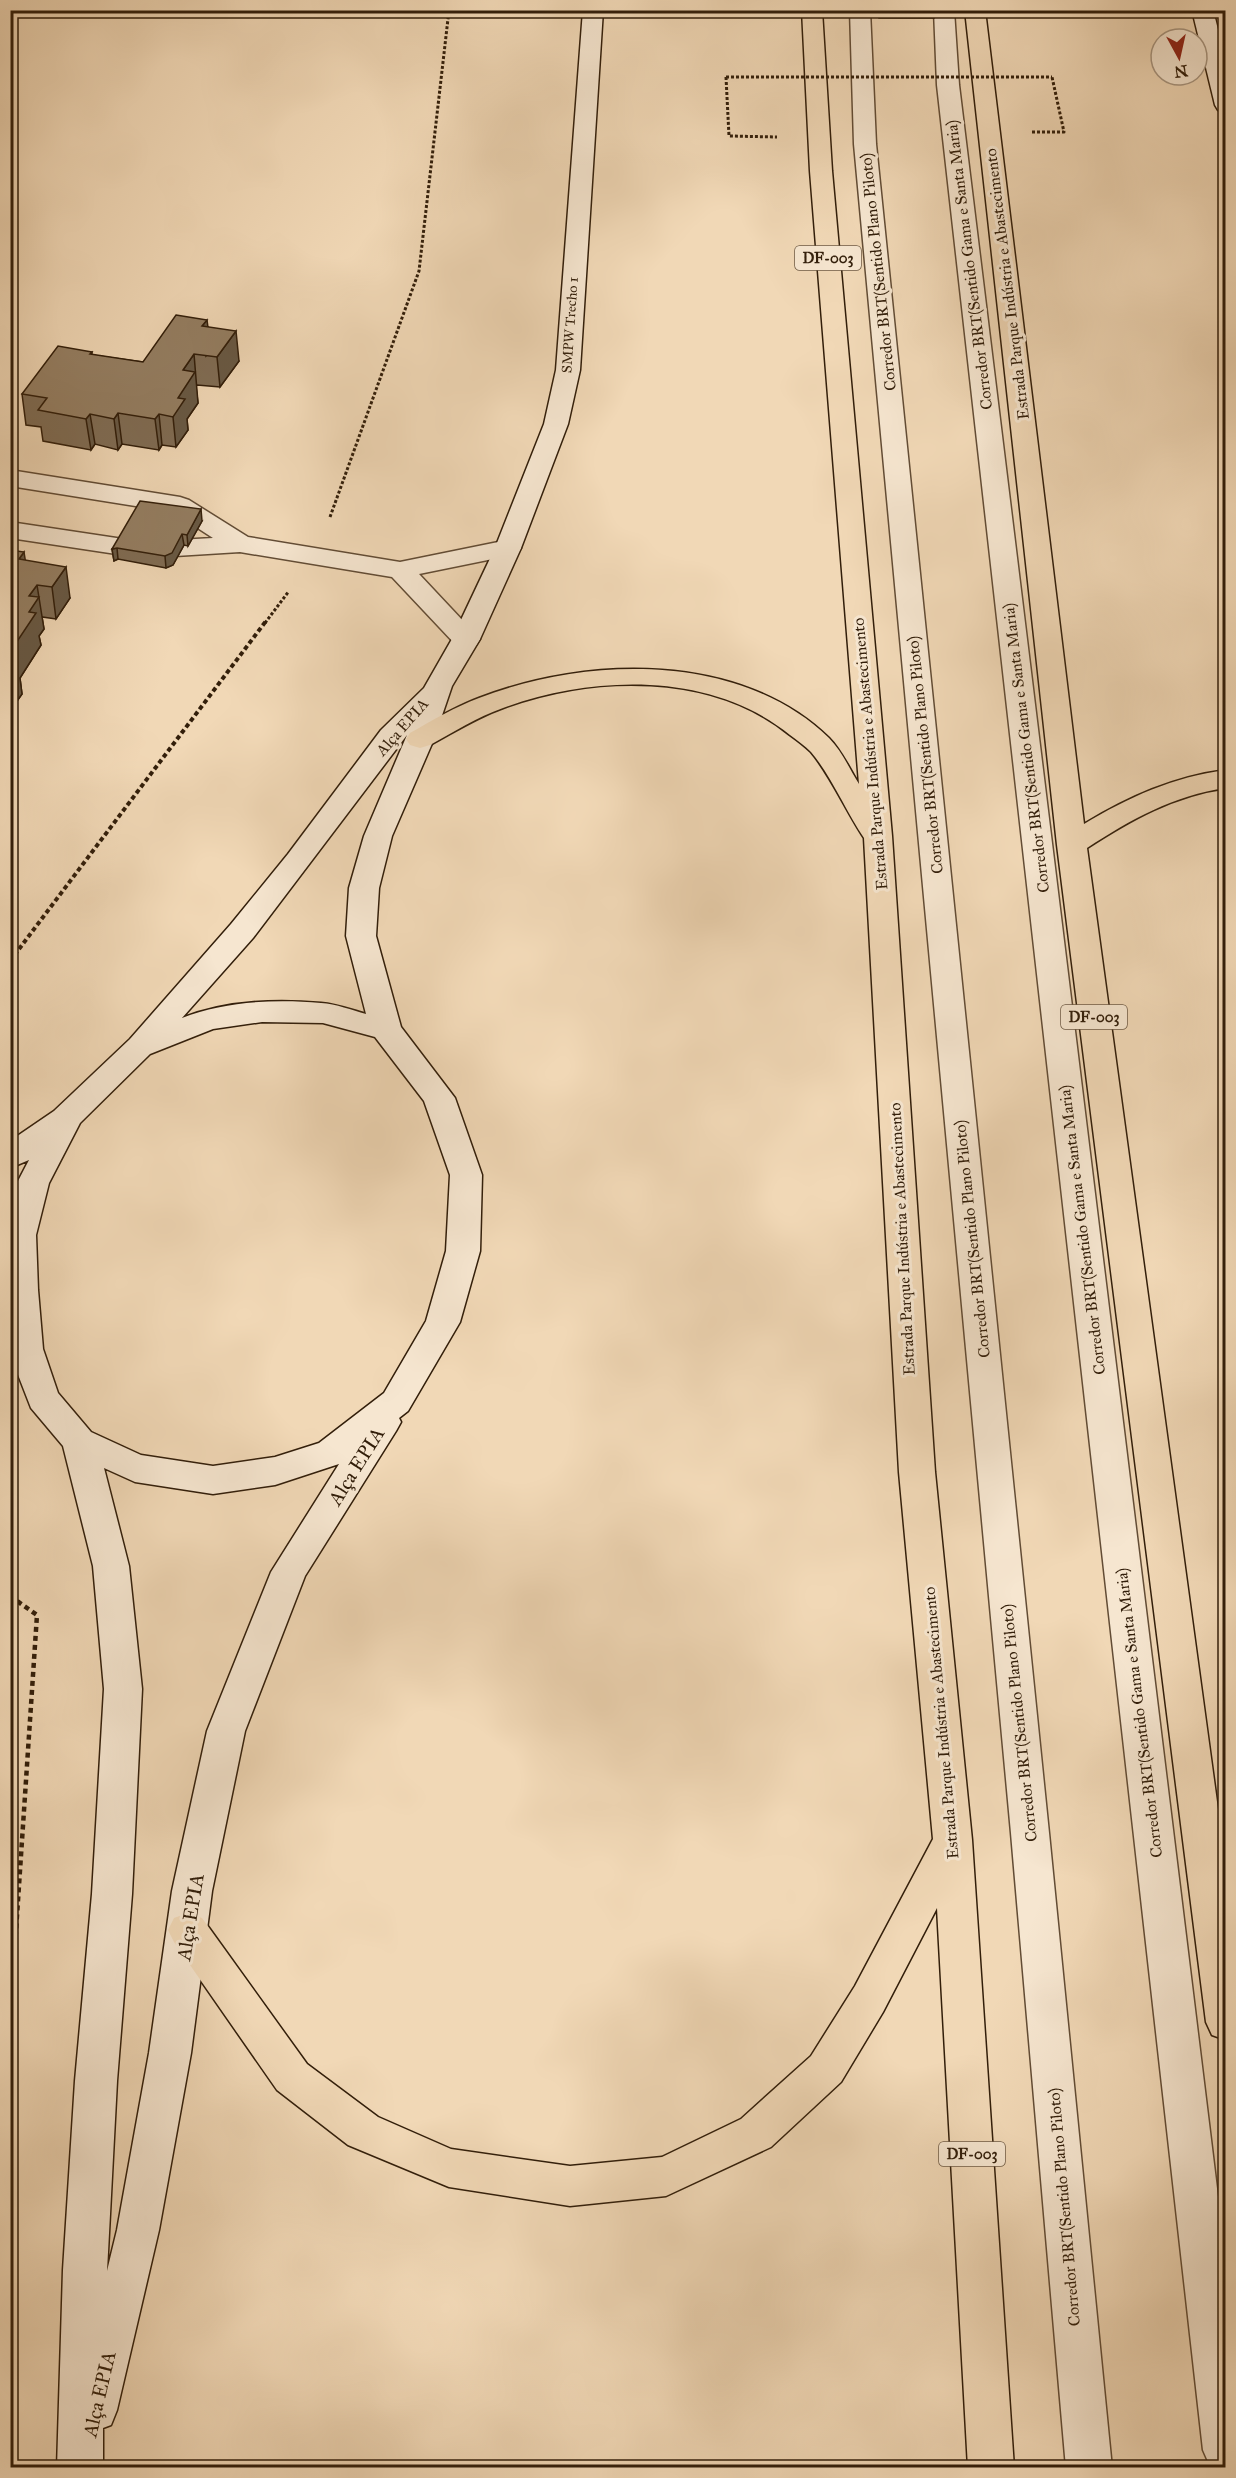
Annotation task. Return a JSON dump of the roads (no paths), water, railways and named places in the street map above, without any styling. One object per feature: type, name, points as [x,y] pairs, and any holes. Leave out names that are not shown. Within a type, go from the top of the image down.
[{"type":"highway","name":"Estrada Parque Indústria e Abastecimento","points":[[812,10],[819,137],[878,836],[917,1472],[953,1839],[991,2468]]},
{"type":"highway","name":"Estrada Parque Indústria e Abastecimento","points":[[975,10],[1072,845],[1226,2022]]},
{"type":"highway","points":[[420,739],[466,714],[501,699],[547,687],[620,676],[676,679],[734,692],[782,715],[820,746],[878,836]]},
{"type":"highway","points":[[1072,845],[1118,816],[1163,794],[1226,778]]},
{"type":"highway","points":[[188,1930],[292,2077],[363,2131],[449,2168],[570,2186],[666,2176],[756,2133],[826,2069],[869,1999],[953,1839]]},
{"type":"street","name":"SMPW Trecho 1","points":[[438,686],[466,639],[508,548],[556,424],[568,370],[593,10]]},
{"type":"street","name":"Corredor BRT(Sentido Plano Piloto)","points":[[860,10],[865,144],[1030,1833],[1089,2468]]},
{"type":"street","name":"Corredor BRT(Sentido Gama e Santa Maria)","points":[[944,10],[951,109],[1226,2450]]},
{"type":"street","points":[[1202,10],[1226,105]]},
{"type":"street","points":[[10,478],[109,519],[143,550],[240,544],[400,570],[508,548]]},
{"type":"street","points":[[10,530],[109,519],[180,505],[240,544]]},
{"type":"street","points":[[400,570],[466,639]]},
{"type":"street","name":"Alça EPIA","points":[[80,2468],[138,2230],[170,2053],[192,1891],[226,1731],[289,1572],[396,1402],[443,1322],[462,1251],[466,1175],[439,1098],[386,1029],[361,936],[364,888],[378,836],[420,739],[438,686]]},
{"type":"street","name":"Alça EPIA","points":[[67,1117],[139,1047],[242,931],[298,861],[391,736],[438,686]]},
{"type":"street","points":[[139,1047],[208,1019],[262,1012],[323,1013],[386,1029]]},
{"type":"street","points":[[67,1117],[33,1183],[20,1235],[21,1290],[18,1347],[43,1398],[79,1441],[135,1468],[213,1479],[275,1471],[331,1453],[396,1402]]},
{"type":"street","points":[[10,1158],[67,1117]]},
{"type":"street","name":"Alça EPIA","points":[[79,1441],[111,1566],[123,1689],[112,1894],[96,2081],[85,2258],[80,2468]]}]
